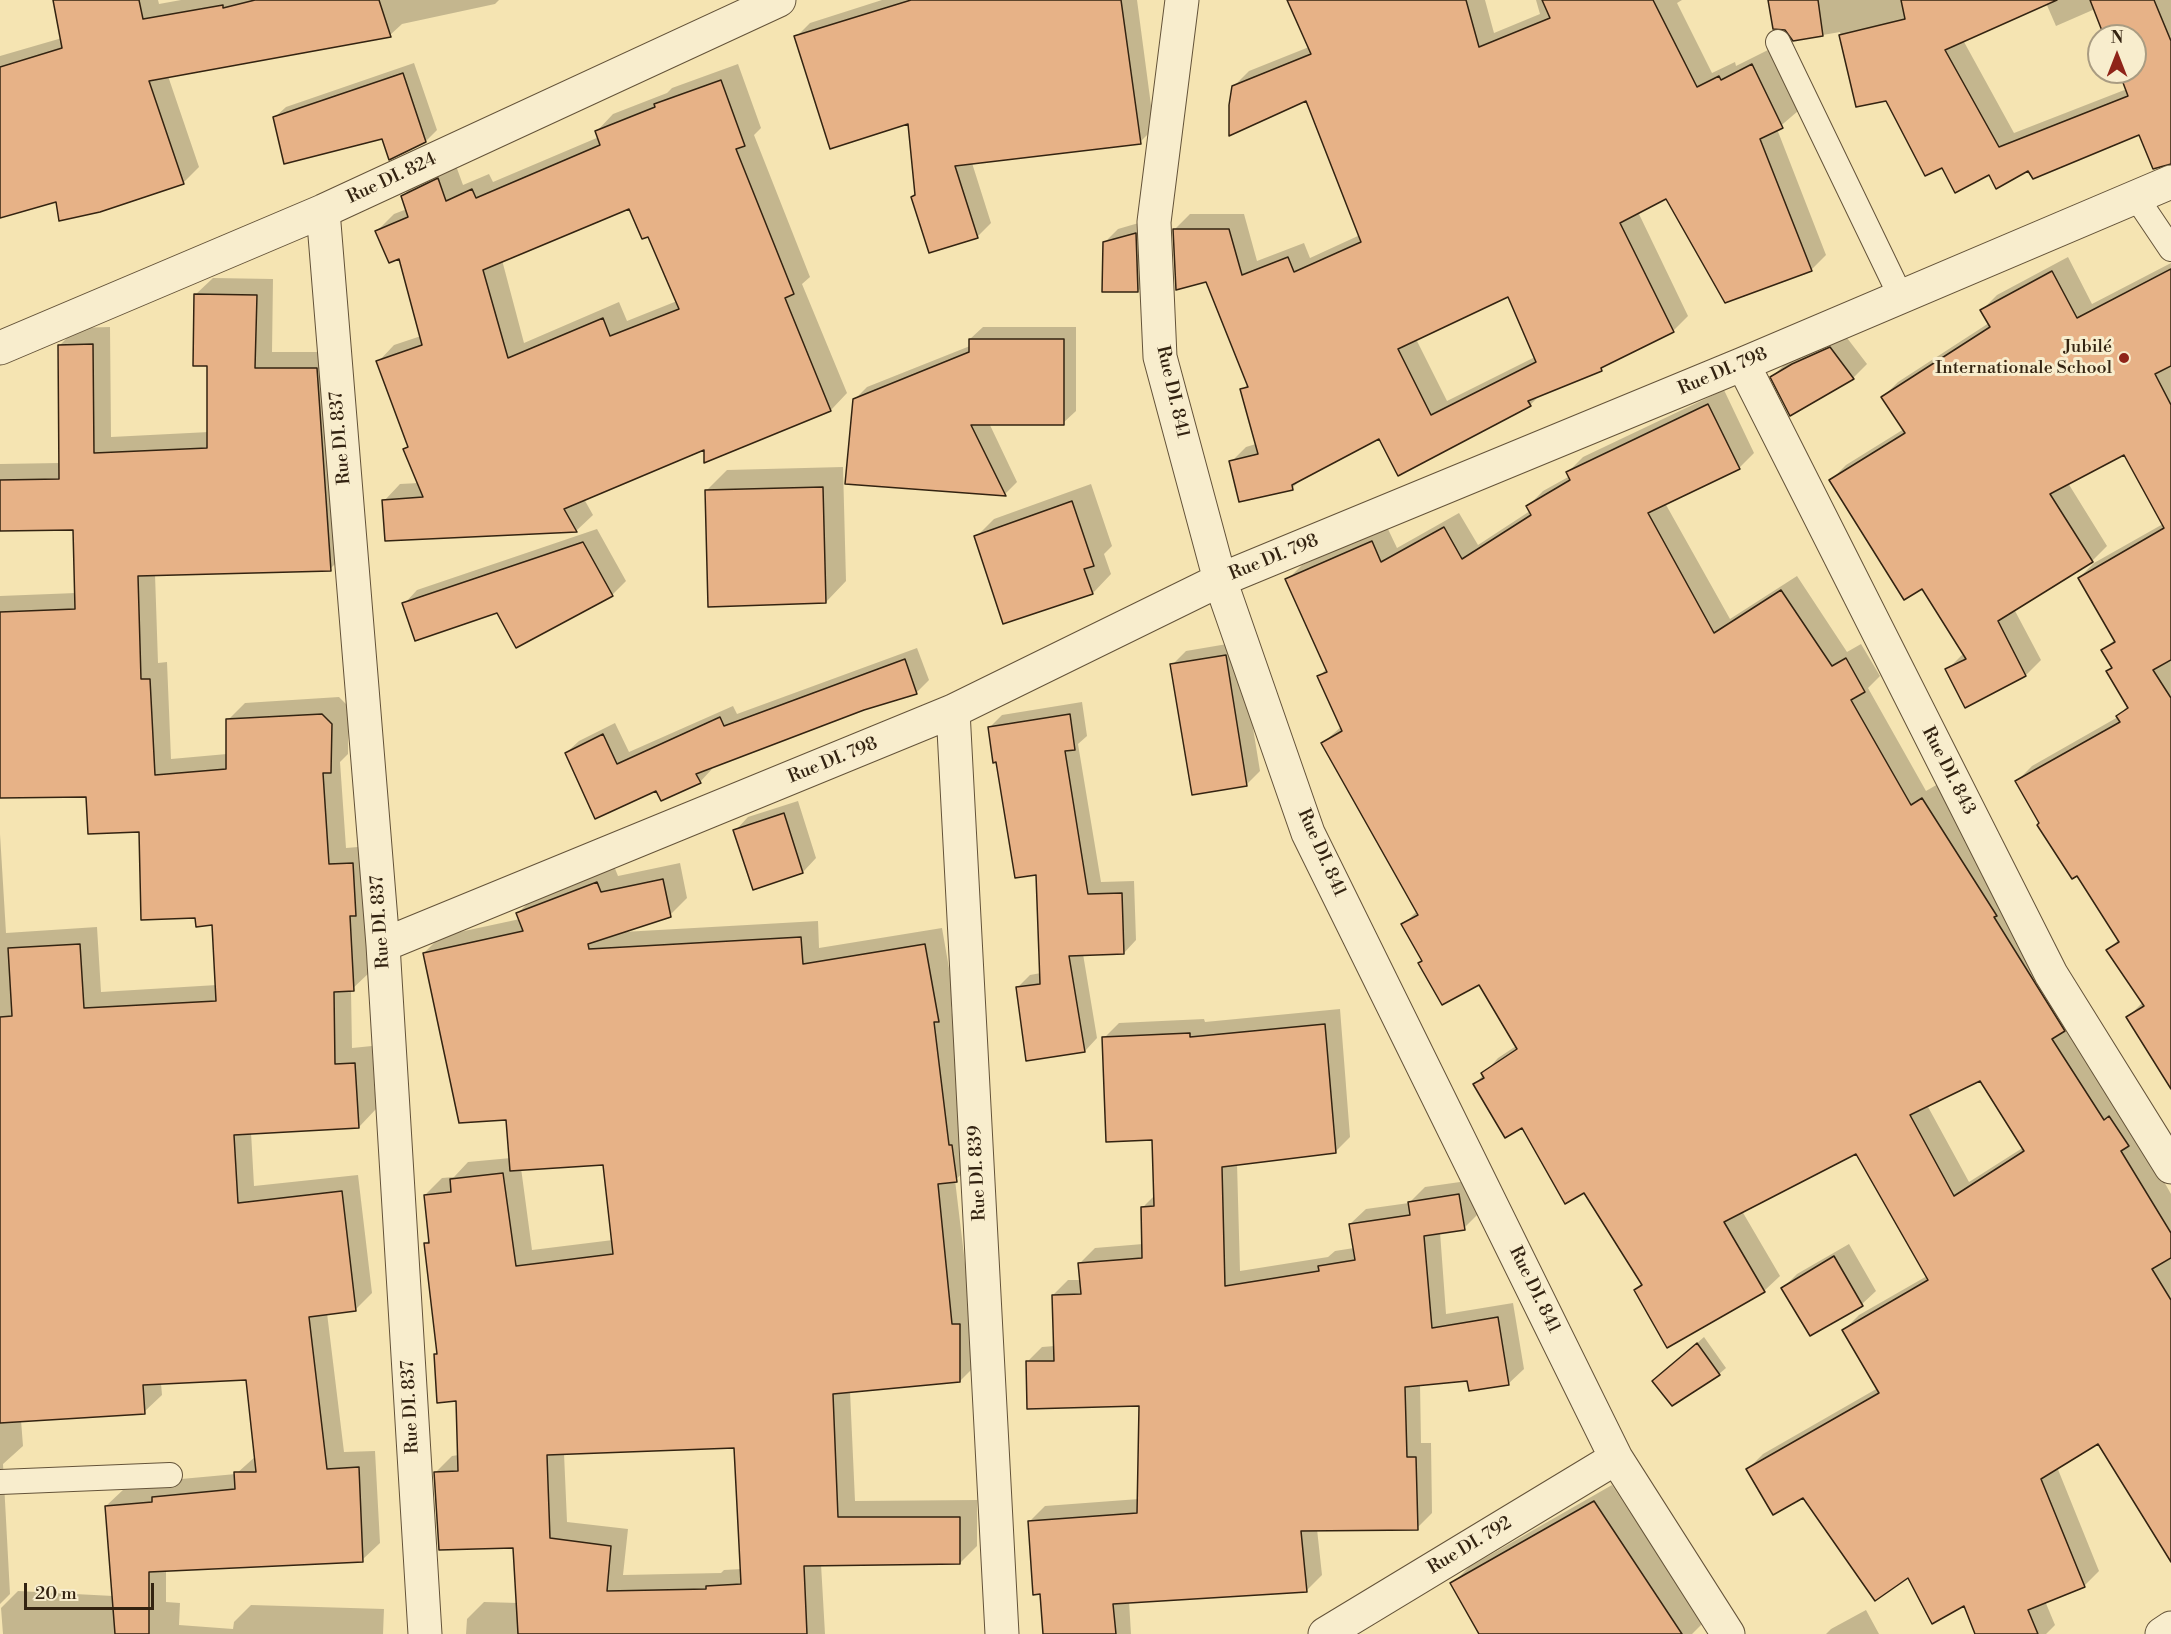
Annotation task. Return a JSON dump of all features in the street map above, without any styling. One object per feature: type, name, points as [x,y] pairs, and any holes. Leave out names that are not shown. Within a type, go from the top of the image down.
[{"type":"street","name":"Rue DI. 824","points":[[0,348],[323,211],[778,0]]},
{"type":"street","name":"Rue DI. 841","points":[[1182,0],[1154,222],[1160,357],[1220,580],[1308,833],[1616,1458],[1728,1634]]},
{"type":"street","name":"Rue DI. 798","points":[[383,945],[953,711],[1220,580],[1743,364],[2171,182]]},
{"type":"street","name":"Rue DI. 837","points":[[323,211],[383,945],[425,1634]]},
{"type":"street","name":"Rue DI. 843","points":[[1743,364],[2051,974],[2171,1167]]},
{"type":"street","name":"Rue DI. 839","points":[[953,711],[1002,1634]]},
{"type":"street","name":"Rue DI. 792","points":[[1324,1634],[1616,1458]]},
{"type":"street","points":[[2162,1634],[2171,1629]]},
{"type":"lane","points":[[1778,42],[1901,297]]},
{"type":"lane","points":[[2136,197],[2171,249]]},
{"type":"lane","points":[[0,1482],[170,1475]]},
{"type":"building","points":[[53,0],[139,0],[143,19],[223,5],[223,8],[255,0],[379,0],[391,37],[149,81],[184,184],[100,212],[59,221],[56,202],[0,218],[0,67],[62,48]]},
{"type":"building","points":[[911,0],[1121,0],[1141,144],[955,166],[978,238],[929,253],[911,197],[915,195],[908,124],[830,149],[794,36]]},
{"type":"building","points":[[1287,0],[1466,0],[1479,47],[1550,18],[1542,0],[1653,0],[1697,87],[1719,76],[1721,80],[1752,64],[1783,128],[1760,139],[1812,271],[1725,303],[1666,199],[1620,223],[1674,332],[1601,368],[1602,371],[1528,401],[1531,406],[1398,476],[1379,439],[1292,485],[1293,490],[1239,502],[1229,461],[1258,454],[1240,389],[1248,387],[1206,282],[1176,290],[1173,229],[1229,229],[1242,275],[1288,257],[1294,272],[1361,242],[1306,101],[1229,136],[1229,105],[1232,86],[1311,54]],"holes":[[[1508,297],[1536,362],[1431,415],[1398,349]]]},
{"type":"building","points":[[1768,0],[1818,0],[1823,36],[1793,41],[1785,30],[1773,29]]},
{"type":"building","points":[[1901,0],[2057,0],[1945,50],[1999,147],[2128,96],[2124,84],[2147,84],[2147,24],[2099,24],[2090,0],[2154,0],[2171,41],[2171,164],[2153,169],[2139,135],[2033,179],[2028,171],[1996,189],[1989,175],[1955,193],[1942,168],[1925,176],[1886,101],[1856,107],[1839,35],[1905,19]]},
{"type":"building","points":[[403,73],[426,142],[389,160],[382,139],[284,164],[273,117]]},
{"type":"building","points":[[721,80],[745,146],[736,149],[794,294],[785,298],[831,411],[704,463],[704,450],[564,509],[577,532],[385,541],[382,500],[423,497],[403,449],[408,447],[376,361],[422,345],[399,259],[389,263],[375,231],[408,217],[401,196],[438,178],[446,201],[472,189],[476,198],[600,145],[595,131],[655,107],[654,104]],"holes":[[[629,209],[642,239],[648,237],[679,309],[610,336],[603,318],[508,358],[483,270]]]},
{"type":"building","points":[[1136,233],[1138,292],[1102,292],[1103,242]]},
{"type":"building","points":[[2171,269],[2171,366],[2155,374],[2171,405],[2171,660],[2153,670],[2171,698],[2171,1089],[2126,1017],[2144,1006],[2106,950],[2119,942],[2077,876],[2072,879],[2037,825],[2039,823],[2015,781],[2120,722],[2116,716],[2128,708],[2106,671],[2112,668],[2101,650],[2115,642],[2078,578],[2164,528],[2124,455],[2050,494],[2093,562],[1998,621],[2026,676],[1965,708],[1945,669],[1966,659],[1922,589],[1904,600],[1829,480],[1905,433],[1881,397],[1990,327],[1980,310],[2052,271],[2077,318]]},
{"type":"building","points":[[194,294],[257,295],[255,368],[317,368],[331,571],[138,576],[141,679],[150,679],[155,775],[226,769],[226,719],[322,714],[332,724],[331,773],[323,773],[329,864],[353,863],[356,916],[350,916],[354,991],[334,992],[335,1064],[355,1063],[359,1128],[234,1135],[238,1203],[342,1191],[356,1311],[309,1317],[327,1469],[359,1467],[363,1562],[149,1572],[149,1634],[115,1634],[105,1506],[152,1502],[152,1497],[235,1489],[234,1472],[256,1472],[246,1380],[143,1385],[145,1414],[0,1423],[0,1017],[12,1016],[8,948],[80,944],[84,1008],[216,1001],[212,925],[196,927],[195,918],[141,920],[139,832],[88,834],[86,797],[0,798],[0,612],[75,609],[73,530],[0,531],[0,480],[59,479],[58,345],[93,344],[94,453],[207,448],[207,366],[193,366]]},
{"type":"building","points":[[969,339],[1064,339],[1064,425],[971,425],[1006,496],[845,484],[853,399],[969,352]]},
{"type":"building","points":[[1830,347],[1854,379],[1790,416],[1770,377]]},
{"type":"building","points":[[1708,404],[1740,469],[1648,513],[1714,633],[1781,590],[1832,666],[1846,658],[1865,692],[1851,700],[1911,805],[1922,798],[1997,916],[1994,917],[2065,1031],[2052,1039],[2104,1120],[2109,1116],[2129,1146],[2121,1151],[2171,1233],[2171,1258],[2152,1269],[2171,1300],[2171,1562],[2098,1444],[2041,1479],[2085,1587],[2028,1610],[2038,1634],[1975,1634],[1964,1606],[1932,1624],[1908,1578],[1875,1601],[1803,1498],[1773,1515],[1746,1469],[1879,1393],[1842,1330],[1928,1280],[1856,1154],[1724,1222],[1765,1292],[1667,1348],[1634,1290],[1642,1285],[1584,1193],[1565,1204],[1522,1128],[1505,1138],[1473,1084],[1484,1078],[1481,1073],[1517,1049],[1479,985],[1442,1005],[1418,963],[1422,961],[1401,924],[1418,915],[1321,743],[1342,731],[1317,676],[1327,672],[1285,579],[1372,541],[1381,562],[1444,527],[1462,559],[1531,515],[1526,506],[1570,480],[1566,472]],"holes":[[[1980,1081],[2024,1151],[1954,1196],[1910,1115]]]},
{"type":"building","points":[[823,487],[826,603],[708,607],[705,490]]},
{"type":"building","points":[[1072,501],[1094,566],[1084,569],[1093,594],[1003,624],[974,536]]},
{"type":"building","points":[[583,542],[613,596],[516,648],[497,613],[415,641],[402,603]]},
{"type":"building","points":[[1226,655],[1247,786],[1192,795],[1170,664]]},
{"type":"building","points":[[905,659],[917,694],[864,710],[696,774],[701,783],[661,801],[656,791],[595,819],[565,753],[603,734],[617,764],[720,717],[724,726]]},
{"type":"building","points":[[1070,714],[1075,750],[1065,751],[1088,894],[1122,893],[1124,954],[1069,956],[1085,1052],[1026,1061],[1016,987],[1040,984],[1036,875],[1015,878],[988,727]]},
{"type":"building","points":[[784,813],[803,873],[753,890],[733,830]]},
{"type":"building","points":[[663,879],[671,917],[588,944],[589,949],[801,937],[803,964],[925,944],[939,1022],[934,1022],[949,1145],[952,1145],[957,1182],[938,1184],[952,1324],[960,1324],[960,1382],[833,1394],[838,1517],[960,1517],[960,1564],[804,1566],[807,1634],[518,1634],[513,1548],[439,1550],[434,1472],[458,1471],[456,1401],[437,1403],[434,1354],[437,1354],[424,1243],[429,1243],[424,1195],[451,1192],[450,1179],[503,1173],[516,1266],[613,1254],[603,1165],[510,1171],[506,1120],[459,1123],[423,953],[523,931],[516,913],[597,882],[601,892]],"holes":[[[734,1448],[741,1584],[706,1586],[706,1589],[607,1591],[611,1546],[550,1538],[547,1455]]]},
{"type":"building","points":[[1325,1024],[1336,1153],[1222,1167],[1225,1286],[1319,1271],[1318,1266],[1355,1260],[1349,1224],[1410,1215],[1408,1202],[1459,1194],[1465,1230],[1424,1236],[1432,1328],[1498,1317],[1509,1385],[1469,1391],[1467,1381],[1405,1387],[1407,1457],[1416,1457],[1418,1530],[1301,1531],[1307,1592],[1113,1604],[1116,1634],[1043,1634],[1040,1594],[1033,1595],[1028,1521],[1137,1513],[1139,1406],[1027,1409],[1026,1361],[1054,1361],[1052,1295],[1081,1294],[1078,1263],[1142,1258],[1141,1207],[1154,1206],[1152,1140],[1106,1142],[1102,1037],[1190,1033],[1190,1037]]},
{"type":"building","points":[[1834,1256],[1863,1306],[1810,1336],[1781,1288]]},
{"type":"building","points":[[1697,1343],[1720,1375],[1672,1406],[1652,1381]]},
{"type":"building","points":[[1594,1501],[1682,1634],[1479,1634],[1450,1583]]},
{"type":"place","name":"Jubilé Internationale School","points":[[2124,358]]}]
